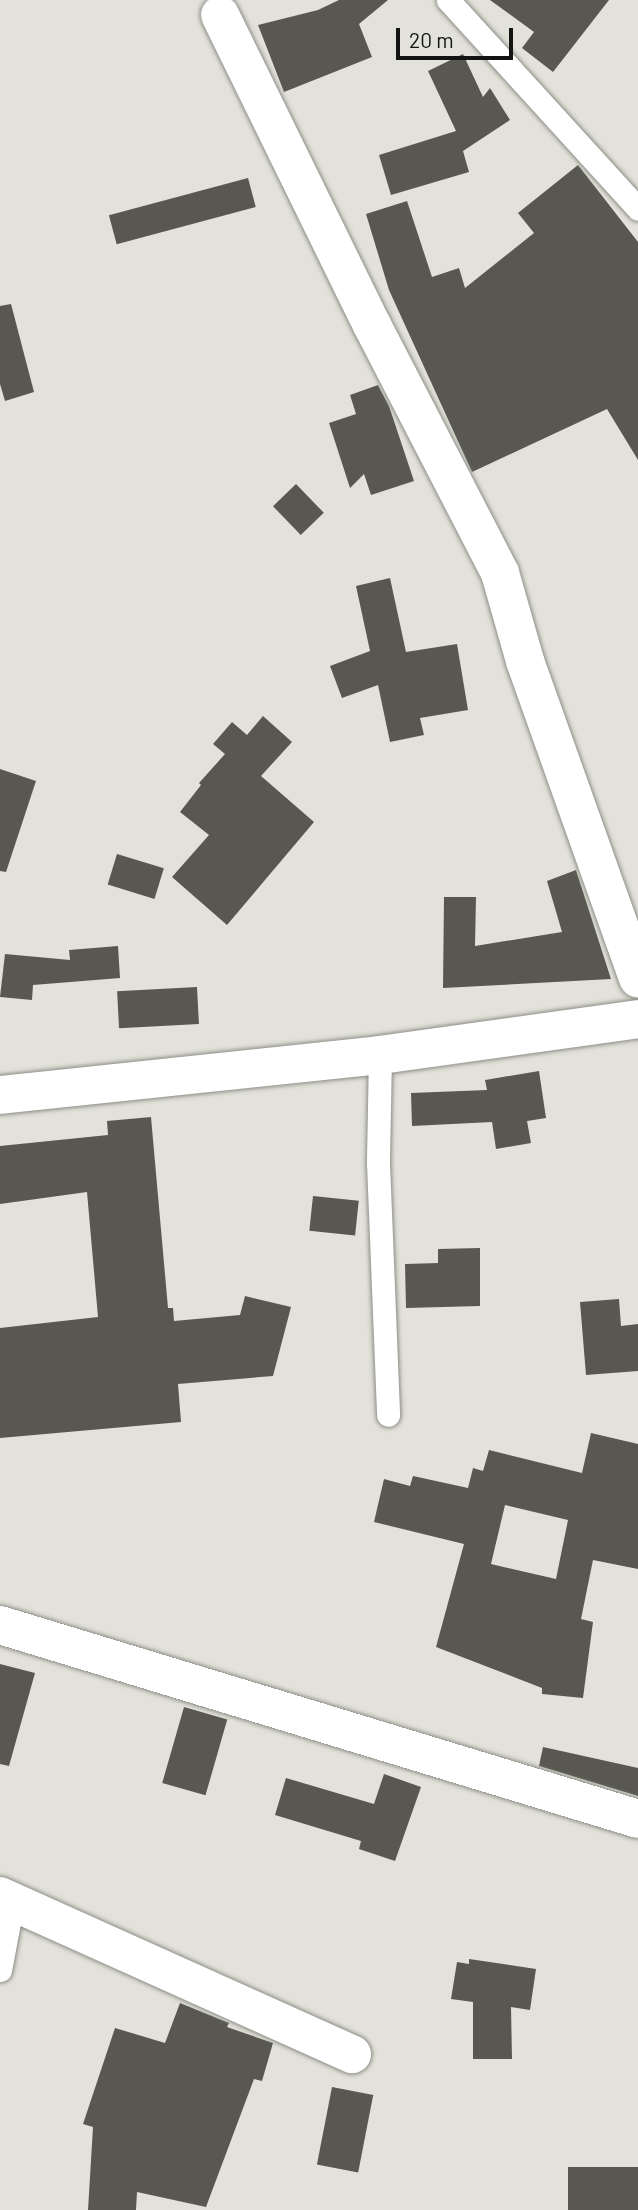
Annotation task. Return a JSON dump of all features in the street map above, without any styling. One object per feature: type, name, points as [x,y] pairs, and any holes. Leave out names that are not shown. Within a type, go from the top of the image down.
[{"type":"street","points":[[220,15],[372,325],[500,573],[525,661],[638,979]]},
{"type":"street","points":[[0,1095],[380,1055],[638,1019]]},
{"type":"street","points":[[0,1625],[638,1819]]},
{"type":"street","points":[[6,1898],[352,2054]]},
{"type":"lane","points":[[449,0],[638,209]]},
{"type":"lane","points":[[380,1055],[378,1163],[388,1415]]},
{"type":"lane","points":[[0,1970],[6,1898]]},
{"type":"building","points":[[339,0],[388,0],[359,24],[372,57],[284,92],[258,25],[318,10]]},
{"type":"building","points":[[490,0],[609,0],[553,72],[522,48],[534,32]]},
{"type":"building","points":[[463,54],[483,97],[490,88],[510,120],[463,151],[469,172],[391,195],[379,155],[456,131],[428,71]]},
{"type":"building","points":[[578,165],[638,242],[638,460],[607,409],[472,472],[389,290],[366,214],[407,201],[432,277],[459,268],[465,288],[534,233],[518,213]]},
{"type":"building","points":[[248,178],[256,207],[117,244],[109,215]]},
{"type":"building","points":[[11,304],[34,392],[5,401],[0,384],[0,306]]},
{"type":"building","points":[[378,385],[389,406],[414,481],[371,495],[364,474],[350,488],[329,423],[356,414],[350,395]]},
{"type":"building","points":[[296,484],[324,513],[301,535],[273,506]]},
{"type":"building","points":[[390,578],[406,652],[457,644],[468,710],[420,718],[424,735],[390,742],[378,685],[342,698],[330,666],[370,651],[356,586]]},
{"type":"building","points":[[263,716],[292,742],[261,776],[314,822],[227,925],[172,877],[209,835],[180,812],[201,785],[199,783],[225,754],[213,744],[232,722],[247,735]]},
{"type":"building","points":[[0,769],[36,781],[6,872],[0,871]]},
{"type":"building","points":[[117,854],[164,868],[155,899],[108,885]]},
{"type":"building","points":[[576,870],[611,979],[443,988],[444,897],[476,897],[475,946],[562,932],[547,881]]},
{"type":"building","points":[[118,946],[120,978],[33,985],[32,1000],[0,997],[5,954],[70,960],[69,950]]},
{"type":"building","points":[[197,987],[199,1024],[119,1028],[117,991]]},
{"type":"building","points":[[539,1071],[546,1118],[527,1121],[531,1143],[496,1149],[492,1122],[412,1126],[411,1093],[487,1090],[485,1080]]},
{"type":"building","points":[[151,1117],[168,1308],[173,1308],[174,1321],[240,1315],[245,1296],[291,1307],[273,1376],[178,1384],[181,1422],[0,1438],[0,1328],[98,1317],[87,1192],[0,1204],[0,1146],[108,1135],[107,1121]]},
{"type":"building","points":[[313,1196],[359,1201],[355,1236],[309,1231]]},
{"type":"building","points":[[480,1248],[480,1306],[406,1308],[405,1264],[438,1263],[438,1249]]},
{"type":"building","points":[[619,1299],[621,1326],[638,1324],[638,1371],[586,1375],[580,1302]]},
{"type":"building","points":[[591,1433],[638,1444],[638,1569],[593,1560],[581,1619],[593,1622],[583,1698],[542,1694],[542,1688],[436,1647],[464,1544],[374,1522],[384,1479],[410,1486],[413,1476],[468,1488],[473,1468],[483,1471],[489,1450],[582,1473]],"holes":[[[505,1505],[568,1520],[556,1579],[491,1564]]]},
{"type":"building","points":[[0,1664],[35,1673],[9,1766],[0,1764]]},
{"type":"building","points":[[184,1707],[227,1719],[205,1795],[162,1783]]},
{"type":"building","points":[[543,1747],[638,1768],[638,1796],[539,1766]]},
{"type":"building","points":[[384,1774],[421,1787],[395,1861],[359,1849],[361,1841],[275,1815],[286,1778],[374,1804]]},
{"type":"building","points":[[469,1959],[536,1969],[530,2010],[511,2007],[512,2059],[473,2059],[473,2002],[451,1999],[457,1962],[469,1964]]},
{"type":"building","points":[[180,2003],[229,2023],[227,2027],[273,2043],[262,2081],[254,2079],[206,2207],[137,2192],[136,2210],[88,2210],[93,2127],[83,2124],[115,2028],[165,2043]]},
{"type":"building","points":[[332,2087],[373,2095],[358,2173],[317,2165]]},
{"type":"building","points":[[568,2167],[638,2167],[638,2210],[568,2210]]}]
